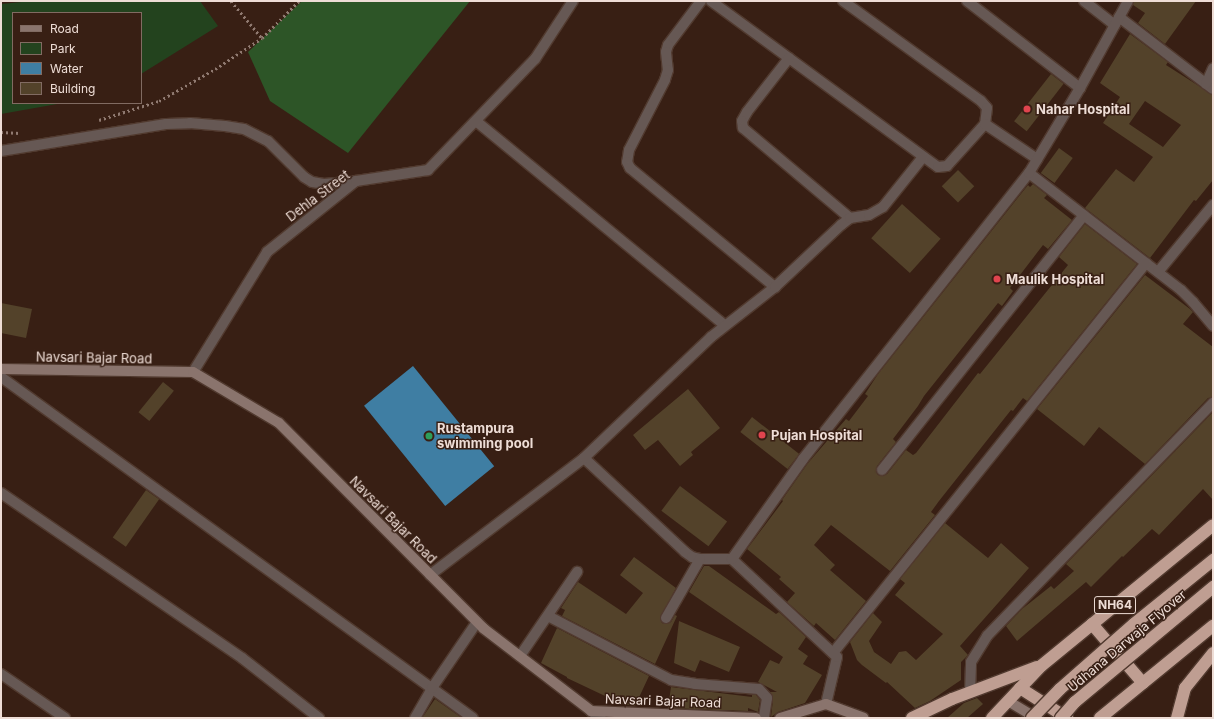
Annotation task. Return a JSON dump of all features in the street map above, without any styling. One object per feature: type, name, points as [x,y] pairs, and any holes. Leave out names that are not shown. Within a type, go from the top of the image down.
[{"type":"highway","name":"NH64","points":[[992,718],[1041,666],[1213,525]]},
{"type":"highway","name":"Udhana Darwaja Flyover","points":[[1032,718],[1060,689],[1134,624],[1213,560]]},
{"type":"highway","name":"Udhana Darwaja Flyover","points":[[1061,718],[1075,702],[1213,587]]},
{"type":"highway","points":[[1092,624],[1143,683]]},
{"type":"highway","points":[[1100,718],[1213,626]]},
{"type":"highway","points":[[1177,718],[1185,688],[1213,653]]},
{"type":"highway","points":[[912,718],[952,699],[1041,666]]},
{"type":"highway","points":[[1020,688],[1067,718]]},
{"type":"main road","name":"Navsari Bajar Road","points":[[1,369],[193,372],[279,423],[477,622],[591,711],[756,718]]},
{"type":"main road","points":[[1008,701],[1036,718]]},
{"type":"main road","points":[[780,718],[826,704],[864,718]]},
{"type":"street","name":"Dehla Street","points":[[193,372],[267,252],[356,180],[428,170],[535,59],[573,1]]},
{"type":"street","points":[[701,1],[668,46],[666,52],[668,70],[665,80],[629,150],[627,162],[630,168],[775,287]]},
{"type":"street","points":[[711,1],[923,157],[938,167],[947,166],[985,124],[987,108],[981,101],[843,1]]},
{"type":"street","points":[[966,1],[1080,88]]},
{"type":"street","points":[[1084,1],[1117,21],[1210,87],[1213,68]]},
{"type":"street","points":[[732,559],[803,459],[1029,173],[1080,88],[1128,1]]},
{"type":"street","points":[[789,58],[747,112],[742,121],[743,128],[850,218]]},
{"type":"street","points":[[476,121],[724,325]]},
{"type":"street","points":[[1,151],[166,124],[190,123],[244,129],[268,141],[304,177],[312,182],[324,184],[356,180]]},
{"type":"street","points":[[985,124],[1037,159]]},
{"type":"street","points":[[430,575],[584,458],[724,325],[775,287],[841,225],[850,218],[870,215],[883,207],[923,157]]},
{"type":"street","points":[[1029,173],[1158,272],[1193,302],[1213,326]]},
{"type":"street","points":[[1158,272],[1213,205]]},
{"type":"street","points":[[882,470],[1084,215]]},
{"type":"street","points":[[833,653],[1146,263]]},
{"type":"street","points":[[1,377],[473,718]]},
{"type":"street","points":[[970,693],[971,662],[987,636],[1213,403]]},
{"type":"street","points":[[584,458],[692,557],[700,560],[732,559],[837,657],[826,704]]},
{"type":"street","points":[[1,493],[242,658],[320,718]]},
{"type":"street","points":[[666,618],[700,560]]},
{"type":"street","points":[[520,656],[577,572]]},
{"type":"street","points":[[548,616],[672,680],[694,684],[759,689],[767,698],[764,718]]},
{"type":"street","points":[[415,718],[432,688],[477,622]]},
{"type":"street","points":[[1,674],[65,718]]},
{"type":"street","points":[[591,711],[601,718]]},
{"type":"path","points":[[231,1],[262,38]]},
{"type":"path","points":[[94,121],[159,101],[215,69],[262,38],[299,1]]},
{"type":"path","points":[[1,132],[23,133]]},
{"type":"green space","points":[[32,1],[200,1],[218,26],[142,73],[142,12],[12,12],[12,104],[57,104],[1,114],[1,4]]},
{"type":"green space","points":[[302,1],[470,1],[348,153],[270,101],[248,52]]},
{"type":"water","name":"Rustampura swimming pool","points":[[413,366],[494,466],[445,506],[364,406]]},
{"type":"building","points":[[1134,1],[1196,1],[1165,44],[1138,23],[1145,13],[1133,5]]},
{"type":"building","points":[[1130,34],[1168,62],[1166,65],[1213,95],[1213,180],[1196,201],[1194,200],[1150,258],[1085,208],[1116,169],[1134,182],[1153,157],[1103,123],[1120,97],[1100,83]],"holes":[[[1145,101],[1181,125],[1163,147],[1129,124]]]},
{"type":"building","points":[[1051,74],[1064,84],[1027,131],[1014,121]]},
{"type":"building","points":[[1059,148],[1073,158],[1055,183],[1041,173]]},
{"type":"building","points":[[958,170],[974,186],[958,203],[942,186]]},
{"type":"building","points":[[1033,184],[1047,195],[1044,198],[1072,220],[1048,249],[1043,245],[1010,288],[1013,291],[1002,306],[998,303],[924,396],[893,439],[896,442],[877,466],[876,472],[878,475],[881,476],[887,474],[906,450],[913,455],[916,453],[978,373],[980,374],[1068,265],[1059,257],[1085,224],[1137,264],[1027,401],[1023,398],[1013,411],[1011,410],[939,501],[931,512],[935,515],[890,571],[831,525],[814,545],[835,565],[830,570],[866,601],[835,640],[816,623],[814,626],[787,602],[795,593],[779,579],[781,577],[747,549],[783,501],[782,500],[808,463],[846,419],[849,421],[868,396],[865,394],[878,374],[1028,185],[1030,187]]},
{"type":"building","points":[[902,204],[941,239],[910,273],[871,238]]},
{"type":"building","points":[[1145,275],[1193,312],[1183,324],[1213,347],[1213,397],[1208,398],[1145,464],[1099,427],[1084,446],[1037,409]]},
{"type":"building","points":[[1,303],[32,309],[26,338],[1,333]]},
{"type":"building","points":[[163,382],[174,391],[149,421],[138,412]]},
{"type":"building","points":[[688,389],[720,428],[691,452],[693,455],[680,466],[658,440],[645,450],[633,435]]},
{"type":"building","points":[[1213,412],[1213,500],[1203,489],[1159,535],[1152,529],[1091,587],[1086,582],[1017,641],[1006,626],[1022,609],[1051,586],[1054,589],[1074,571],[1066,564]]},
{"type":"building","points":[[752,417],[799,454],[788,469],[740,432]]},
{"type":"building","points":[[680,486],[727,522],[708,546],[661,511]]},
{"type":"building","points":[[146,490],[159,499],[126,547],[113,538]]},
{"type":"building","points":[[945,523],[988,558],[1001,543],[1029,568],[960,646],[968,655],[961,662],[961,680],[930,701],[915,708],[887,682],[886,683],[857,660],[850,642],[873,613],[882,622],[869,641],[874,652],[891,664],[899,652],[906,651],[916,660],[943,634],[895,595],[905,583],[900,579]]},
{"type":"building","points":[[634,557],[676,588],[660,618],[662,623],[666,624],[671,622],[675,615],[677,616],[655,664],[562,616],[565,610],[561,608],[578,582],[626,614],[643,593],[620,575]]},
{"type":"building","points":[[704,566],[709,566],[776,614],[779,612],[806,637],[798,649],[808,656],[803,664],[822,675],[805,703],[778,712],[771,717],[773,699],[770,692],[777,692],[758,682],[770,660],[779,664],[783,657],[689,592]]},
{"type":"building","points":[[679,621],[740,647],[729,672],[700,660],[695,672],[674,663]]},
{"type":"building","points":[[557,628],[649,676],[635,706],[622,704],[567,678],[541,663]]},
{"type":"building","points":[[671,687],[752,697],[752,695],[756,695],[760,700],[758,712],[748,708],[748,711],[668,708]]},
{"type":"building","points":[[977,698],[983,704],[967,718],[947,718],[964,703]]},
{"type":"building","points":[[435,699],[462,718],[422,718]]},
{"type":"place","name":"Nahar Hospital","points":[[1027,109]]},
{"type":"place","name":"Maulik Hospital","points":[[997,279]]},
{"type":"place","name":"Pujan Hospital","points":[[762,435]]},
{"type":"place","name":"Rustampura swimming pool","points":[[429,436]]}]
